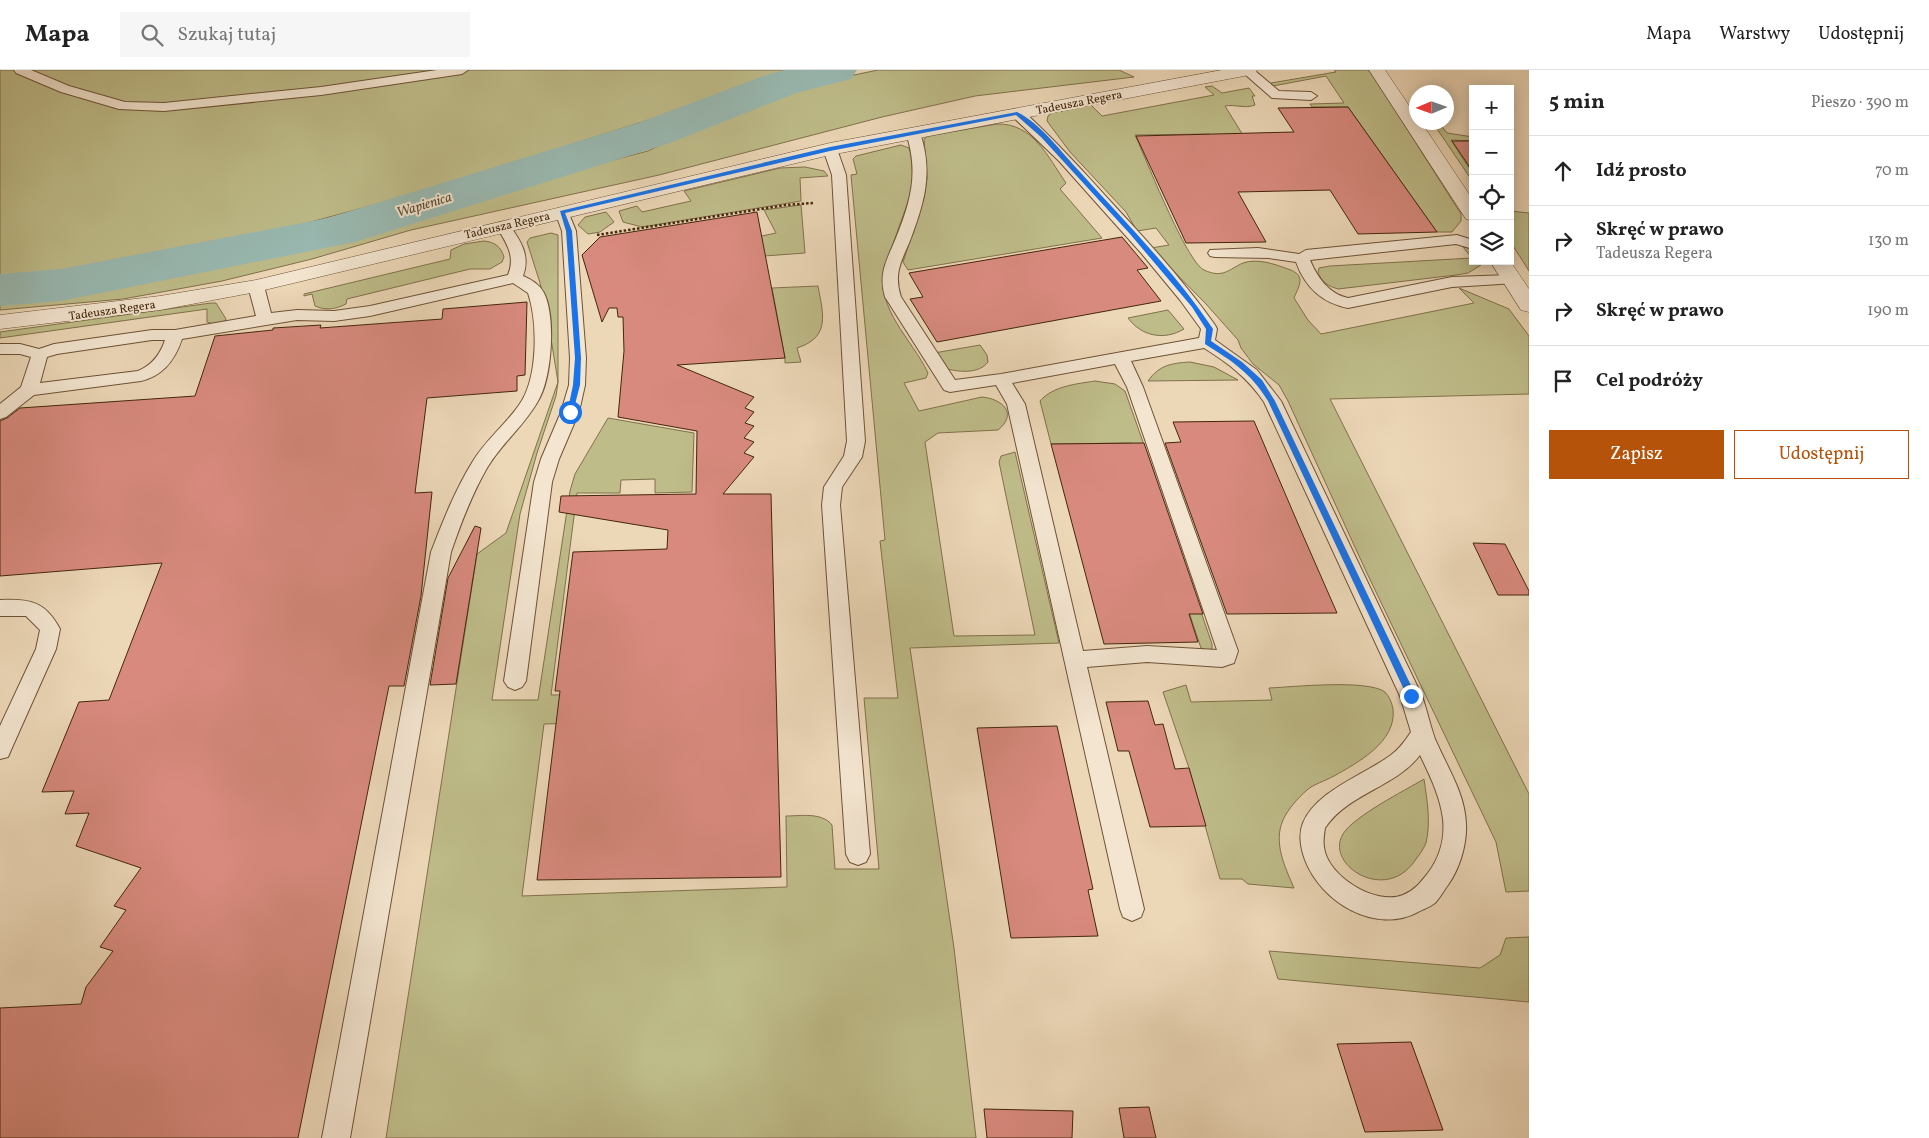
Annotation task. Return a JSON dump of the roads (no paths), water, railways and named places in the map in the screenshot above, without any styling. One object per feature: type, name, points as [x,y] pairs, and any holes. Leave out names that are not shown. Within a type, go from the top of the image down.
[{"type":"street","name":"Tadeusza Regera","points":[[0,322],[160,303],[256,286],[830,149],[1247,70]]},
{"type":"street","points":[[1377,70],[1469,208]]},
{"type":"street","points":[[1502,265],[1529,305]]},
{"type":"lane","points":[[20,70],[65,89],[124,106],[141,107],[164,107],[320,91],[462,70]]},
{"type":"lane","points":[[1247,70],[1276,95],[1311,96]]},
{"type":"lane","points":[[1017,113],[1043,136],[1132,233],[1194,306],[1209,329],[1208,342]]},
{"type":"lane","points":[[913,133],[918,143],[921,178],[918,197],[890,272],[889,283],[893,296],[950,386],[1001,379],[1208,342],[1240,363],[1260,382],[1272,401],[1411,696],[1422,734],[1445,786],[1454,818],[1452,854],[1438,882],[1419,902],[1399,909],[1378,909],[1361,904],[1340,891],[1325,876],[1316,858],[1311,840],[1314,824],[1326,811],[1362,785],[1400,762],[1422,734]]},
{"type":"lane","points":[[830,149],[839,175],[856,440],[853,457],[842,471],[834,487],[831,505],[858,854]]},
{"type":"lane","points":[[515,681],[544,482],[550,459],[570,412],[577,385],[578,358],[570,240],[569,231],[562,212]]},
{"type":"lane","points":[[504,226],[520,257],[520,267],[515,278]]},
{"type":"lane","points":[[1302,259],[1306,255],[1457,239],[1469,244]]},
{"type":"lane","points":[[1215,253],[1264,252],[1287,254],[1302,259]]},
{"type":"lane","points":[[1302,259],[1304,265],[1325,295],[1338,302],[1348,303],[1452,282],[1511,280]]},
{"type":"lane","points":[[0,349],[20,349],[40,354],[54,349],[152,335],[175,335],[265,318],[297,315],[334,316],[370,311],[515,278],[529,284],[535,291],[539,301],[542,331],[539,378],[529,402],[486,456],[457,507],[441,552],[336,1138]]},
{"type":"lane","points":[[256,286],[265,318]]},
{"type":"lane","points":[[0,413],[29,390],[141,376],[150,373],[158,368],[164,360],[175,335]]},
{"type":"lane","points":[[29,390],[40,354]]},
{"type":"lane","points":[[1075,660],[1147,654],[1222,659],[1227,657],[1228,651],[1135,387],[1121,358]]},
{"type":"lane","points":[[1001,379],[1016,404],[1132,909]]},
{"type":"lane","points":[[0,608],[25,607],[41,613],[50,629],[46,649],[0,750]]},
{"type":"waterway","name":"Wapienica","points":[[0,290],[61,285],[337,231],[654,133],[781,84],[836,70]]}]
